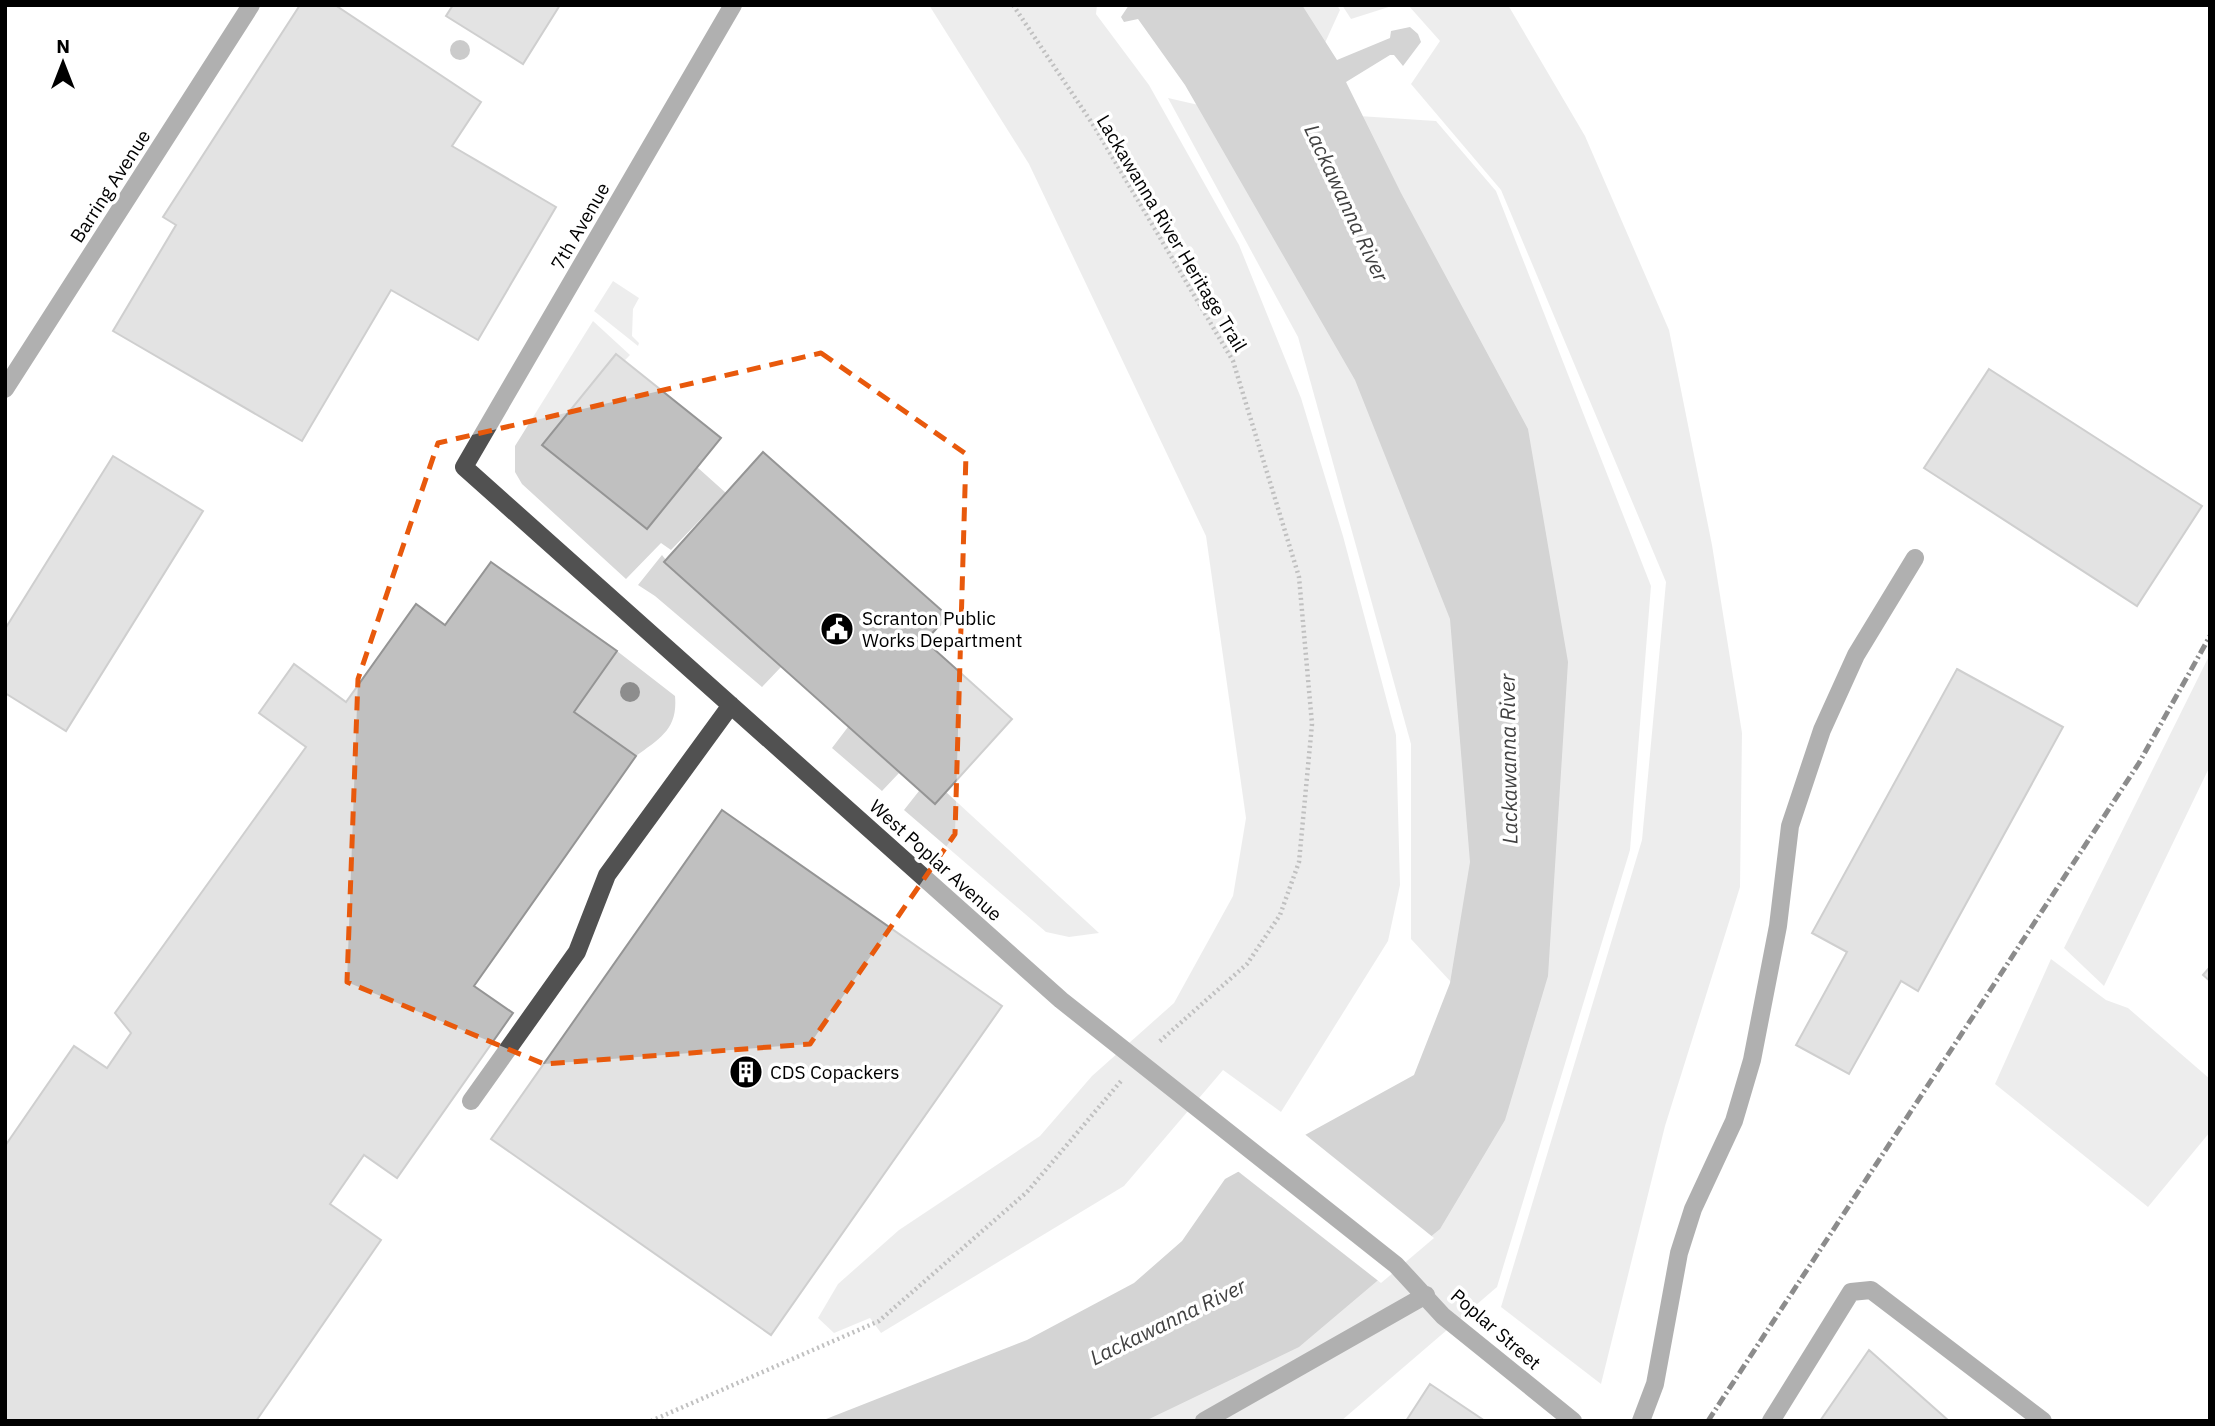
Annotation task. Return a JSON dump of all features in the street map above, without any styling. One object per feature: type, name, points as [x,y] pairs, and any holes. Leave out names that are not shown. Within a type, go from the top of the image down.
[{"type":"street","name":"Barring Avenue","points":[[5,389],[251,5]]},
{"type":"street","name":"7th Avenue","points":[[464,467],[733,5]]},
{"type":"street","name":"West Poplar Avenue","points":[[464,467],[1060,1000],[1396,1265]]},
{"type":"street","points":[[1641,1421],[1655,1384],[1679,1253],[1693,1209],[1734,1121],[1752,1060],[1778,926],[1790,827],[1822,730],[1856,654],[1915,558]]},
{"type":"street","points":[[471,1101],[577,952],[607,875],[731,705]]},
{"type":"street","name":"Poplar Street","points":[[1396,1265],[1443,1316],[1573,1421]]},
{"type":"street","points":[[1771,1421],[1851,1292],[1871,1290],[2043,1421]]},
{"type":"street","points":[[1204,1421],[1426,1295]]},
{"type":"path","name":"Lackawanna River Heritage Trail","points":[[1013,5],[1094,126],[1233,361],[1299,577],[1312,724],[1299,862],[1280,915],[1247,964],[1175,1028]]},
{"type":"path","points":[[651,1421],[879,1321],[1027,1192],[1118,1085]]},
{"type":"highlighted area","points":[[821,353],[966,454],[955,834],[810,1044],[544,1064],[347,982],[358,679],[438,443]]},
{"type":"shaded area","points":[[929,5],[1097,5],[1096,14],[1149,85],[1239,245],[1301,398],[1343,536],[1396,735],[1400,885],[1388,941],[1281,1112],[1223,1070],[1124,1186],[881,1333],[870,1318],[834,1333],[818,1318],[838,1284],[899,1230],[1040,1136],[1092,1076],[1174,1003],[1233,896],[1246,818],[1206,536],[1029,164]]},
{"type":"shaded area","points":[[1265,5],[1337,5],[1340,10],[1324,45]]},
{"type":"shaded area","points":[[1342,5],[1395,5],[1351,19]]},
{"type":"shaded area","points":[[1408,5],[1508,5],[1585,136],[1669,330],[1712,545],[1742,733],[1740,887],[1665,1126],[1601,1384],[1501,1307],[1642,840],[1666,582],[1501,190],[1411,84],[1440,41]]},
{"type":"shaded area","points":[[1168,98],[1203,106],[1436,121],[1496,191],[1651,586],[1630,850],[1497,1287],[1341,1421],[1101,1421],[1490,1024],[1411,939],[1411,744],[1298,337]]},
{"type":"shaded area","points":[[613,281],[639,298],[633,309],[632,336],[639,343],[638,346],[594,311]]},
{"type":"shaded area","points":[[593,321],[630,355],[543,445],[647,529],[697,467],[726,493],[671,550],[661,543],[626,579],[522,484],[515,472],[515,446]]},
{"type":"shaded area","points":[[662,555],[666,560],[664,562],[781,667],[762,687],[655,596],[638,585]]},
{"type":"shaded area","points":[[617,651],[675,696],[674,717],[666,732],[636,756],[574,712]]},
{"type":"shaded area","points":[[2210,654],[2210,766],[2104,986],[2064,948]]},
{"type":"shaded area","points":[[848,727],[899,773],[882,791],[832,748]]},
{"type":"shaded area","points":[[919,791],[935,804],[946,792],[1099,933],[1069,937],[1046,932],[904,810]]},
{"type":"shaded area","points":[[2051,959],[2106,1000],[2128,1008],[2210,1079],[2210,1132],[2148,1207],[1995,1084]]},
{"type":"water","name":"Lackawanna River","points":[[1129,5],[1302,5],[1337,60],[1390,38],[1391,31],[1410,27],[1418,34],[1421,42],[1403,66],[1394,55],[1390,55],[1346,82],[1401,193],[1528,429],[1568,662],[1548,976],[1505,1120],[1440,1229],[1299,1347],[1145,1421],[821,1421],[1027,1340],[1134,1283],[1182,1241],[1225,1179],[1414,1075],[1450,983],[1470,862],[1450,619],[1355,380],[1185,85],[1138,19],[1124,22],[1121,17]]},
{"type":"pier","points":[[1302,1132],[1434,1238],[1381,1283],[1235,1169]]},
{"type":"building","points":[[300,5],[335,5],[481,102],[452,146],[556,207],[478,340],[391,290],[302,441],[113,331],[176,225],[163,217]]},
{"type":"building","points":[[453,5],[560,5],[523,64],[446,16]]},
{"type":"building","points":[[616,354],[721,438],[647,529],[542,445]]},
{"type":"building","points":[[1989,369],[2202,506],[2137,606],[1924,468]]},
{"type":"building","name":"Scranton Public Works Department","points":[[763,452],[948,616],[925,641],[1012,719],[935,804],[664,562]]},
{"type":"building","points":[[113,456],[203,511],[66,731],[5,693],[5,629]]},
{"type":"building","points":[[491,562],[617,651],[574,712],[636,756],[474,986],[513,1013],[397,1178],[364,1155],[330,1204],[381,1240],[256,1421],[5,1421],[5,1146],[74,1046],[107,1068],[131,1033],[115,1013],[306,747],[259,713],[294,664],[346,702],[416,604],[445,625]]},
{"type":"building","points":[[1957,669],[2063,727],[1918,991],[1901,981],[1849,1074],[1796,1045],[1847,952],[1812,933]]},
{"type":"building","name":"CDS Copackers","points":[[722,810],[1002,1006],[771,1335],[491,1139]]},
{"type":"building","points":[[2210,967],[2210,981],[2203,975]]},
{"type":"building","points":[[1869,1350],[1949,1421],[1820,1421]]},
{"type":"building","points":[[1430,1384],[1485,1421],[1406,1421]]},
{"type":"railway","points":[[1708,1421],[2139,763],[2210,636]]},
{"type":"place","name":"Scranton Public Works Department","points":[[837,629]]},
{"type":"place","name":"CDS Copackers","points":[[746,1072]]}]
